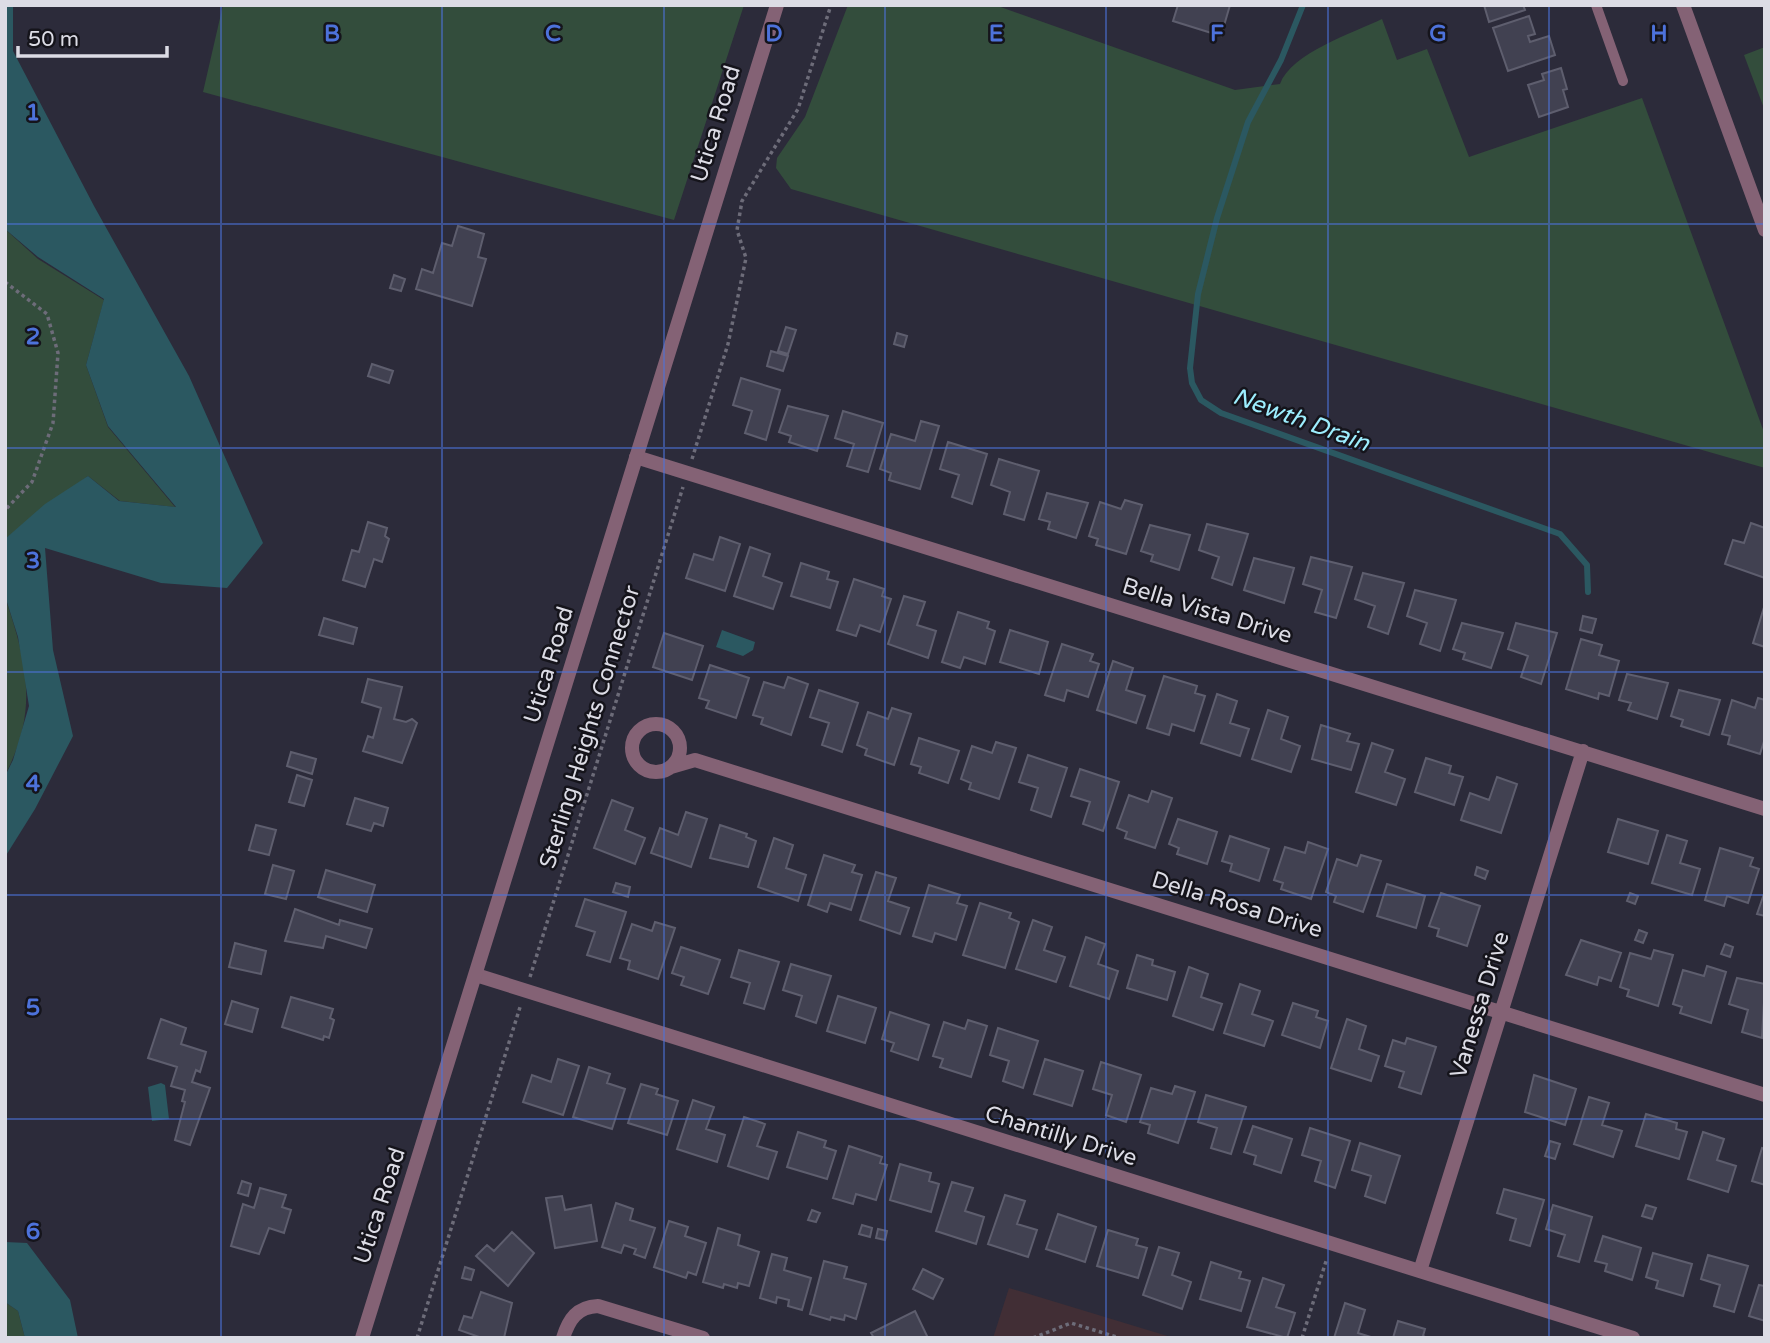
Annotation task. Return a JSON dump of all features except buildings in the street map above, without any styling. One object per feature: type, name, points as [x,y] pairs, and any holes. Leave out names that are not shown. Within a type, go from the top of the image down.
[{"type":"street","name":"Utica Road","points":[[362,1338],[777,5]]},
{"type":"street","points":[[1683,5],[1765,230]]},
{"type":"street","name":"Bella Vista Drive","points":[[636,457],[1765,809]]},
{"type":"street","points":[[660,724],[674,731],[695,760],[656,772],[642,767],[633,754],[634,738],[645,726],[660,724]]},
{"type":"street","points":[[671,767],[680,754],[679,738]]},
{"type":"street","name":"Vanessa Drive","points":[[1420,1271],[1583,751]]},
{"type":"street","name":"Della Rosa Drive","points":[[695,760],[1765,1095]]},
{"type":"street","name":"Chantilly Drive","points":[[476,975],[1633,1338]]},
{"type":"street","points":[[562,1338],[573,1315],[588,1307],[598,1306],[703,1338]]},
{"type":"lane","points":[[1596,5],[1623,81]]},
{"type":"path","points":[[692,457],[728,344],[746,258],[737,230],[742,201],[798,109],[831,5]]},
{"type":"path","points":[[5,282],[47,314],[58,353],[53,424],[32,482],[5,510]]},
{"type":"path","name":"Sterling Heights Connector","points":[[530,979],[684,485]]},
{"type":"path","points":[[607,733],[614,736]]},
{"type":"path","points":[[417,1338],[522,1004]]},
{"type":"path","points":[[1302,1338],[1328,1256]]},
{"type":"path","points":[[1033,1338],[1071,1323],[1120,1338]]},
{"type":"shaded area","points":[[5,5],[13,5],[13,51],[94,206],[189,376],[263,543],[227,588],[161,583],[45,548],[53,650],[73,736],[35,809],[5,857],[5,776],[13,760],[29,706],[18,637],[5,596],[5,539],[45,504],[88,476],[119,501],[176,507],[108,426],[86,365],[104,299],[38,257],[5,229]]},
{"type":"shaded area","points":[[223,5],[744,5],[674,220],[203,92]]},
{"type":"shaded area","points":[[848,5],[995,5],[1235,90],[1280,84],[1286,73],[1309,54],[1382,19],[1397,60],[1427,49],[1469,157],[1642,98],[1765,435],[1765,468],[791,189],[776,168],[777,158],[805,117]]},
{"type":"shaded area","points":[[1765,47],[1765,111],[1744,55]]},
{"type":"shaded area","points":[[5,229],[38,259],[104,300],[86,365],[108,427],[175,507],[120,501],[88,476],[5,539]]},
{"type":"shaded area","points":[[5,597],[24,665],[26,708],[16,751],[5,775]]},
{"type":"shaded area","points":[[722,630],[755,642],[753,650],[743,656],[716,647]]},
{"type":"shaded area","points":[[161,1083],[165,1085],[169,1119],[152,1121],[148,1087]]},
{"type":"shaded area","points":[[5,1242],[27,1243],[70,1300],[78,1338],[25,1338],[18,1311],[5,1302]]},
{"type":"shaded area","points":[[1009,1288],[1174,1338],[993,1338]]},
{"type":"shaded area","points":[[5,1302],[18,1311],[25,1338],[5,1338]]},
{"type":"waterway","name":"Newth Drain","points":[[1303,5],[1281,60],[1248,122],[1217,218],[1198,294],[1190,368],[1192,383],[1201,400],[1221,413],[1560,534],[1587,565],[1588,592]]}]
